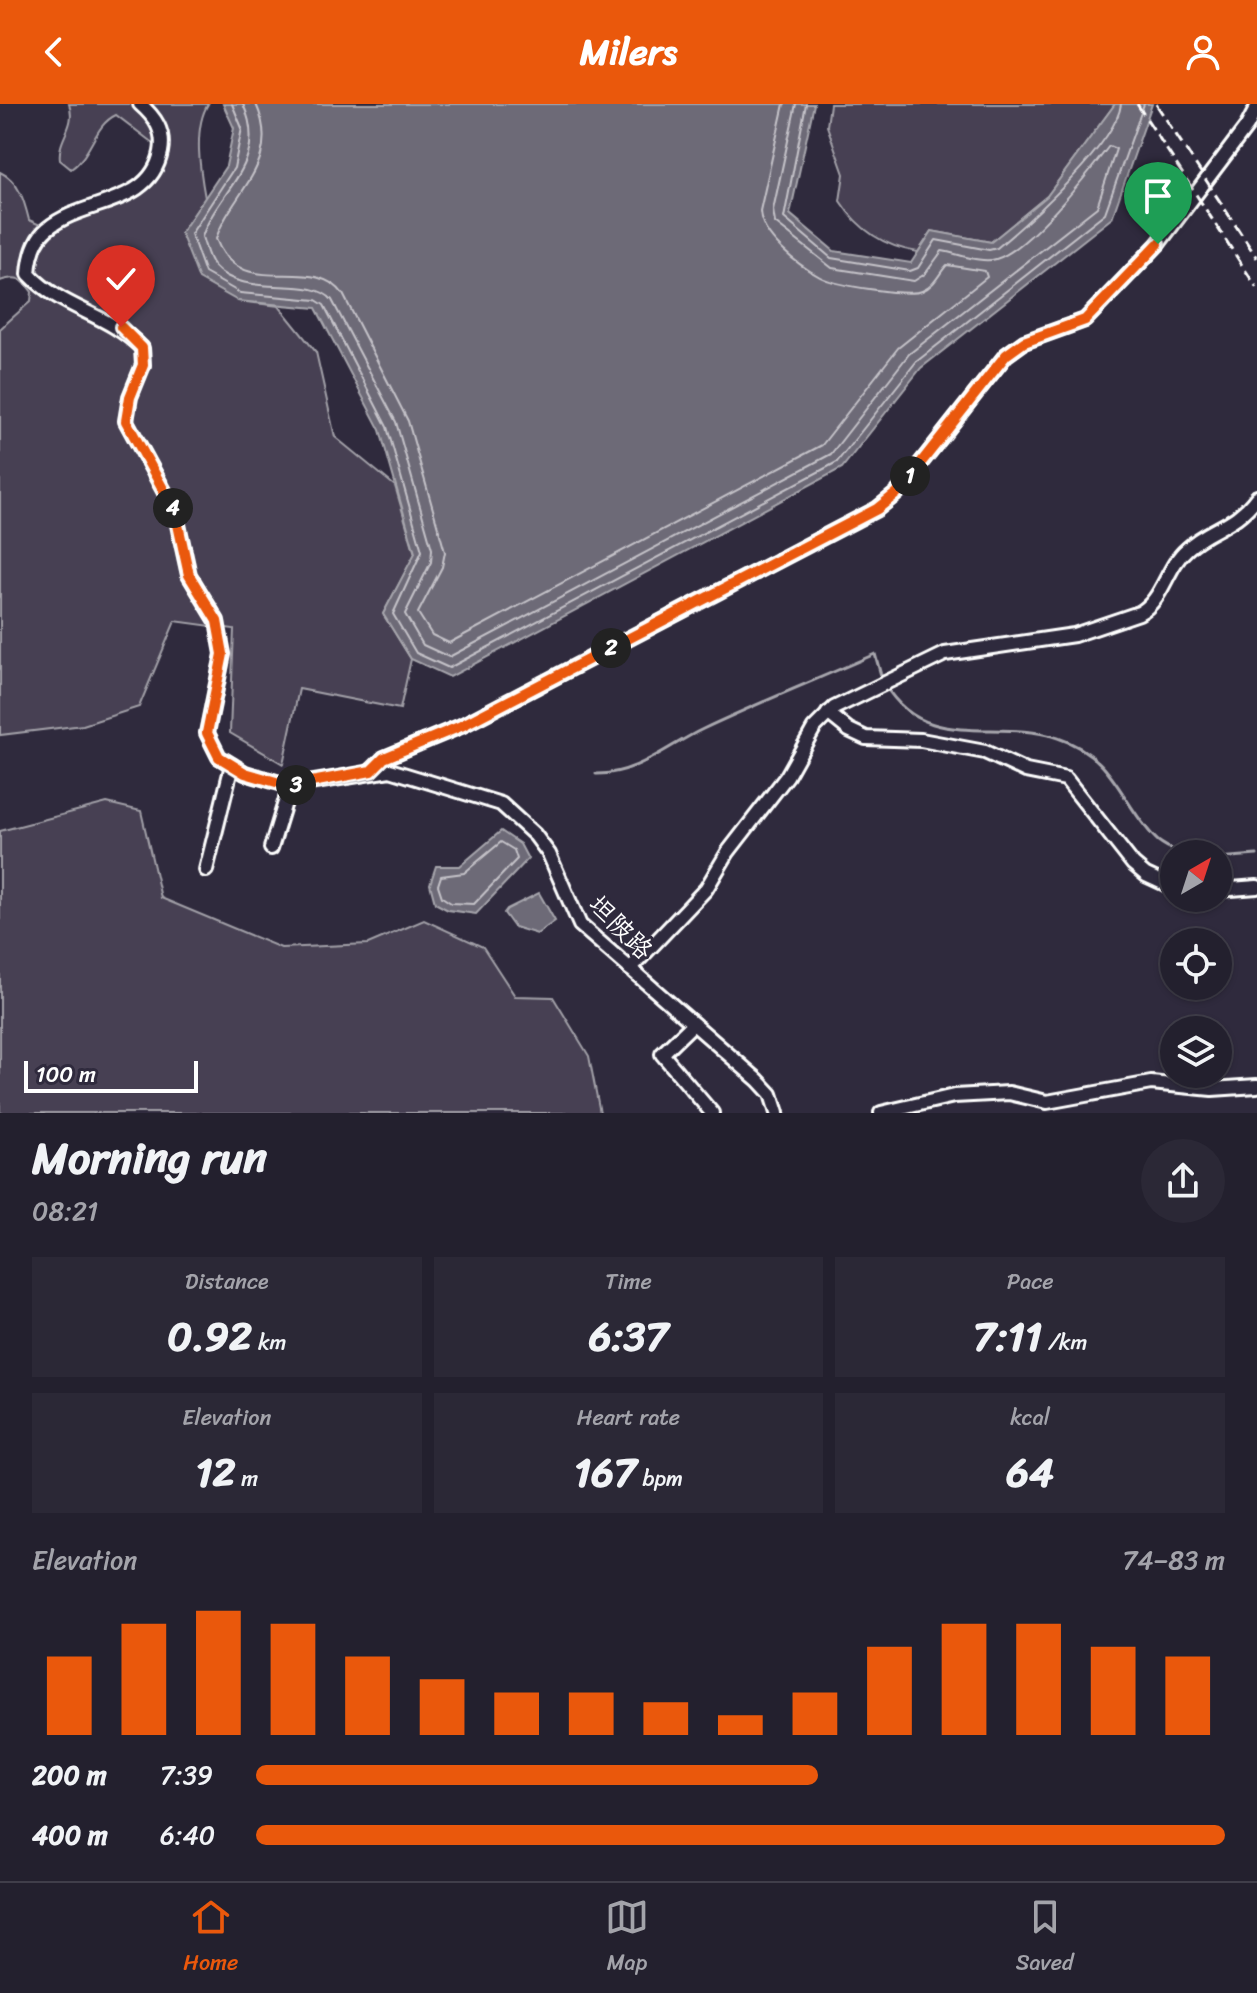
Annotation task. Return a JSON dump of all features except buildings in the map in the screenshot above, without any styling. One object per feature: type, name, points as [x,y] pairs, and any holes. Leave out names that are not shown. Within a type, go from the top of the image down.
[{"type":"street","points":[[140,104],[155,117],[163,142],[158,168],[143,187],[47,229],[31,254],[29,274],[46,292],[121,327],[142,348],[143,365],[130,397],[126,421],[175,511],[189,575],[217,621],[223,654],[207,733],[219,757],[245,773],[290,786],[371,771],[384,758],[461,726],[877,509],[897,493],[1006,355],[1024,342],[1085,320],[1158,244],[1252,126],[1257,107]]},
{"type":"street","points":[[630,969],[706,889],[728,852],[787,776],[814,728],[828,713],[945,654],[1074,635],[1139,613],[1156,598],[1170,568],[1188,547],[1236,521],[1257,497]]},
{"type":"street","points":[[828,713],[849,730],[866,738],[921,740],[985,752],[1026,771],[1066,779],[1133,864],[1160,882]]},
{"type":"street","points":[[206,870],[232,765]]},
{"type":"street","name":"坦陂路","points":[[371,771],[390,770],[501,804],[516,815],[549,854],[580,925],[771,1094],[777,1113]]},
{"type":"street","points":[[271,848],[290,786]]},
{"type":"street","points":[[1232,889],[1257,887]]},
{"type":"street","points":[[693,1024],[662,1054],[712,1113]]},
{"type":"street","points":[[881,1113],[954,1096],[1009,1093],[1047,1102],[1151,1083],[1212,1089],[1257,1086]]},
{"type":"shaded area","points":[[69,104],[208,104],[199,137],[205,198],[181,233],[238,301],[279,306],[316,352],[335,437],[395,486],[415,554],[383,614],[411,659],[400,709],[299,689],[283,764],[230,733],[234,629],[175,621],[139,707],[83,725],[0,735],[0,329],[31,301],[32,292],[19,279],[0,281],[0,172],[16,186],[29,220],[40,225],[140,183],[150,169],[158,147],[116,115],[103,126],[84,156],[71,169],[60,160],[61,145],[71,119]]},
{"type":"shaded area","points":[[830,104],[1115,104],[1047,196],[991,242],[932,231],[918,252],[894,246],[873,235],[855,220],[840,201],[844,174],[827,126]]},
{"type":"shaded area","points":[[107,803],[141,811],[161,898],[281,948],[368,944],[424,920],[483,947],[515,996],[553,997],[589,1056],[600,1113],[0,1113],[0,831]]},
{"type":"water","points":[[223,104],[814,104],[790,214],[834,251],[911,263],[932,231],[991,242],[1047,196],[1115,104],[1152,104],[1112,218],[921,368],[842,468],[450,677],[411,659],[383,614],[415,553],[380,430],[316,308],[238,301],[199,279],[181,233],[226,166],[234,128]]},
{"type":"water","points":[[501,831],[520,844],[528,859],[476,914],[448,910],[435,903],[430,884],[436,866],[460,866]]},
{"type":"water","points":[[539,893],[555,921],[537,934],[514,927],[504,913]]},
{"type":"waterway","points":[[596,774],[625,770],[703,729],[875,654],[882,679]]},
{"type":"waterway","points":[[885,685],[902,706],[920,719],[941,726],[1034,732],[1077,746],[1104,768],[1143,824],[1160,842]]},
{"type":"waterway","points":[[1232,857],[1257,855]]},
{"type":"railway","points":[[1137,104],[1257,288]]},
{"type":"railway","points":[[1156,104],[1257,258]]},
{"type":"route","points":[[121,327],[142,348],[143,365],[130,397],[126,421],[175,511],[189,575],[217,621],[223,654],[207,733],[211,745],[219,757],[245,773],[290,786],[371,771],[384,758],[461,726],[877,509],[897,493],[982,381],[1006,355],[1024,342],[1085,320],[1158,244]]}]
